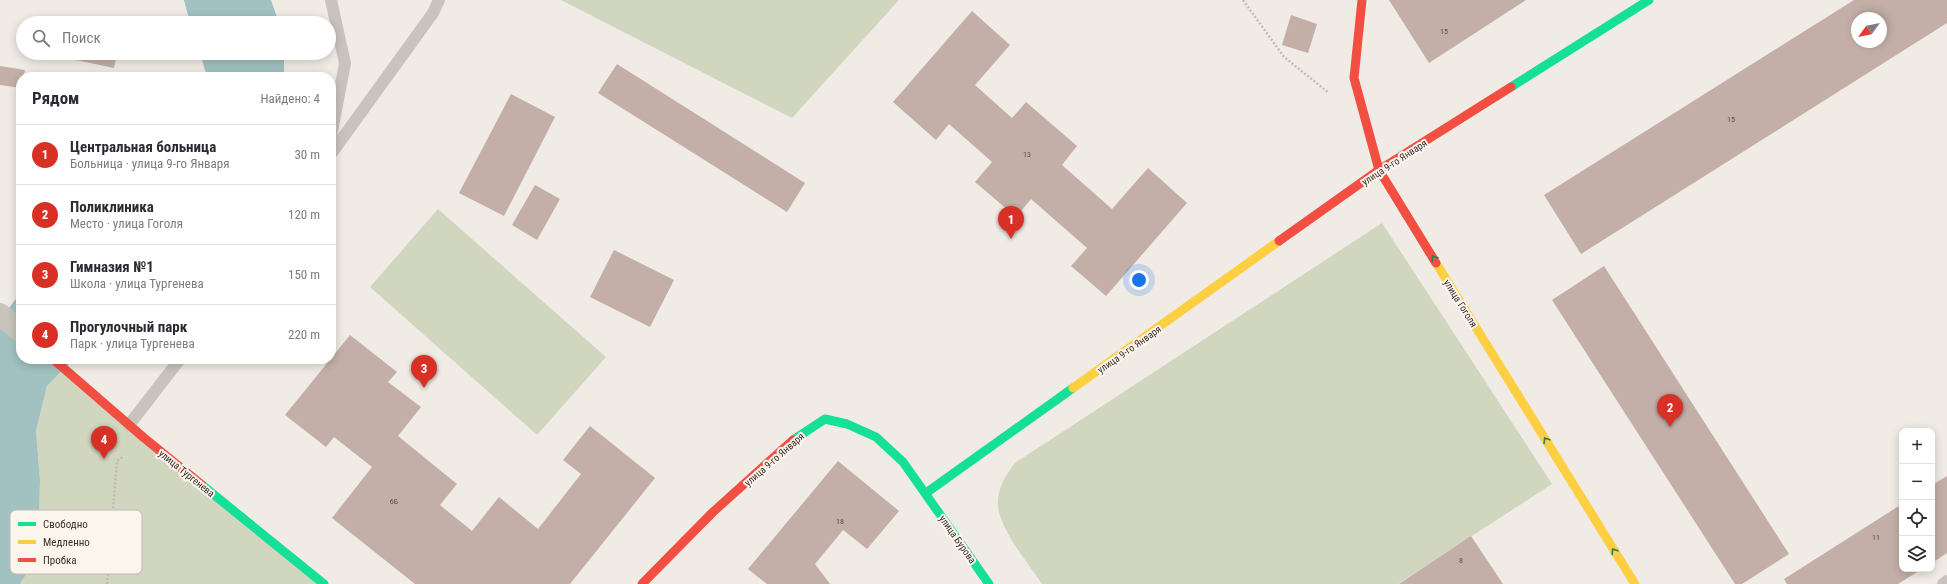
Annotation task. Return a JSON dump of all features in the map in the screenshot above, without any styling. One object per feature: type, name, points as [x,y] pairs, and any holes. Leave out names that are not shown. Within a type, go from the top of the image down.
[{"type":"street","name":"улица Гоголя","points":[[1362,0],[1354,78],[1379,170],[1634,584]]},
{"type":"street","name":"улица 9-го Января","points":[[642,584],[714,512],[799,435],[825,419],[847,424],[876,436],[903,462],[926,493],[1379,170],[1649,0]]},
{"type":"street","points":[[0,314],[16,328]]},
{"type":"street","name":"улица Тургенева","points":[[59,364],[143,437],[324,584]]},
{"type":"street","name":"улица Бурова","points":[[926,493],[989,584]]},
{"type":"lane","points":[[331,0],[335,16]]},
{"type":"lane","points":[[336,147],[433,13],[439,0]]},
{"type":"lane","points":[[336,22],[345,63],[336,111]]},
{"type":"lane","points":[[129,425],[176,364]]},
{"type":"lane","points":[[1943,584],[1947,581]]},
{"type":"path","points":[[1243,0],[1284,57],[1331,95]]},
{"type":"path","points":[[114,510],[118,461],[143,437]]},
{"type":"path","points":[[107,584],[108,574]]},
{"type":"green space","points":[[561,0],[899,0],[792,118]]},
{"type":"green space","points":[[438,209],[606,357],[537,435],[370,287]]},
{"type":"green space","points":[[1382,223],[1552,484],[1398,584],[1042,584],[1006,530],[999,512],[999,492],[1004,479],[1015,463]]},
{"type":"green space","points":[[65,369],[324,584],[20,584],[26,574],[142,574],[142,510],[39,510],[40,480],[36,431],[47,386]]},
{"type":"water","points":[[184,0],[271,0],[277,16],[188,16]]},
{"type":"water","points":[[202,60],[284,60],[284,72],[206,72]]},
{"type":"water","points":[[16,299],[16,364],[69,364],[47,386],[36,431],[40,480],[39,510],[10,510],[10,574],[26,574],[20,584],[0,584],[0,320]]},
{"type":"building","points":[[1389,0],[1526,0],[1429,63]]},
{"type":"building","points":[[1854,0],[1947,0],[1947,23],[1581,254],[1544,195]]},
{"type":"building","points":[[972,11],[1010,45],[975,85],[1012,118],[1026,102],[1077,146],[1062,165],[1112,209],[1148,168],[1187,203],[1106,296],[1071,266],[1087,248],[1031,199],[1016,217],[975,182],[992,162],[949,124],[936,140],[893,102]]},
{"type":"building","points":[[1291,15],[1317,24],[1308,53],[1282,45]]},
{"type":"building","points":[[76,60],[116,60],[114,68]]},
{"type":"building","points":[[617,64],[805,183],[787,212],[598,93]]},
{"type":"building","points":[[0,66],[25,70],[24,72],[16,72],[16,87],[0,85]]},
{"type":"building","points":[[511,94],[555,117],[504,216],[459,193]]},
{"type":"building","points":[[535,185],[560,199],[537,240],[512,225]]},
{"type":"building","points":[[614,250],[674,280],[650,327],[590,297]]},
{"type":"building","points":[[1604,266],[1789,554],[1742,584],[1735,584],[1552,300]]},
{"type":"building","points":[[350,335],[397,372],[388,382],[421,407],[398,436],[457,484],[440,505],[472,531],[499,497],[538,529],[581,474],[563,460],[590,426],[655,478],[570,584],[415,584],[332,518],[372,467],[334,437],[326,447],[285,415],[326,364],[336,364],[336,352]]},
{"type":"building","points":[[838,461],[899,511],[867,549],[843,530],[815,564],[830,584],[767,584],[748,569]]},
{"type":"building","points":[[1947,476],[1947,553],[1935,561],[1935,500],[1935,483]]},
{"type":"building","points":[[1899,506],[1899,572],[1917,572],[1898,584],[1787,584],[1784,579]]},
{"type":"building","points":[[1471,536],[1503,584],[1399,584]]},
{"type":"traffic: fast","points":[[1511,87],[1649,0]]},
{"type":"traffic: fast","points":[[926,493],[1073,388]]},
{"type":"traffic: fast","points":[[793,440],[825,419],[847,424],[876,437],[903,462],[989,584]]},
{"type":"traffic: fast","points":[[202,485],[324,584]]},
{"type":"traffic: slow","points":[[1073,388],[1279,241]]},
{"type":"traffic: slow","points":[[1436,263],[1635,584]]},
{"type":"traffic: jam","points":[[1362,0],[1354,78],[1379,170],[1436,263]]},
{"type":"traffic: jam","points":[[1279,241],[1379,170],[1511,87]]},
{"type":"traffic: jam","points":[[59,364],[143,437],[202,485]]},
{"type":"traffic: jam","points":[[642,584],[713,512],[793,440]]},
{"type":"place","name":"Центральная больница","points":[[1011,239]]},
{"type":"place","name":"Гимназия №1","points":[[424,388]]},
{"type":"place","name":"Поликлиника","points":[[1670,427]]},
{"type":"place","name":"Прогулочный парк","points":[[104,459]]}]
